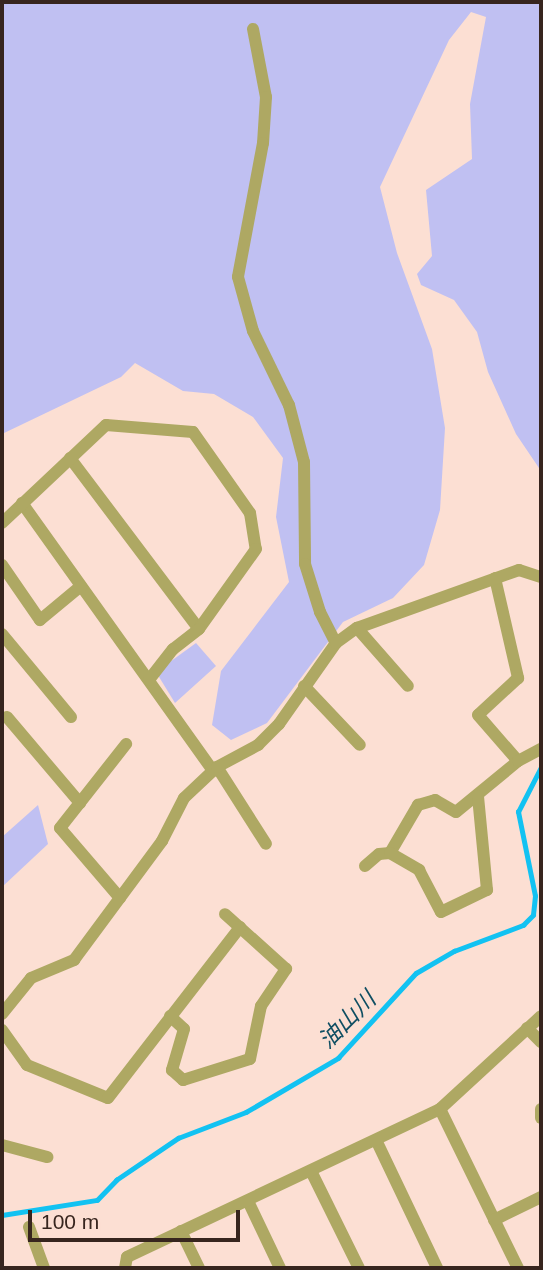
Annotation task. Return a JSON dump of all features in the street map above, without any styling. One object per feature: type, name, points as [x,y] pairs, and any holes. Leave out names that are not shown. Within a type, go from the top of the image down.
[{"type":"street","points":[[253,29],[266,97],[263,143],[238,276],[253,331],[292,416],[304,462],[305,564],[320,612],[336,643]]},
{"type":"street","points":[[2,523],[106,425],[193,432],[250,513],[256,549],[199,629],[173,649],[149,680]]},
{"type":"street","points":[[70,458],[199,629]]},
{"type":"street","points":[[22,503],[215,769],[266,844]]},
{"type":"street","points":[[2,565],[40,620],[81,586]]},
{"type":"street","points":[[2,1014],[31,978],[74,960],[162,841],[184,798],[215,769],[258,745],[336,643],[357,628],[519,569],[541,577]]},
{"type":"street","points":[[495,578],[518,678],[478,715],[518,761]]},
{"type":"street","points":[[357,628],[408,685]]},
{"type":"street","points":[[2,634],[71,718]]},
{"type":"street","points":[[304,686],[360,745]]},
{"type":"street","points":[[7,717],[79,803]]},
{"type":"street","points":[[120,898],[60,828],[126,744]]},
{"type":"street","points":[[390,853],[418,805],[435,800],[456,811],[478,796],[518,761],[541,749]]},
{"type":"street","points":[[365,866],[379,854],[390,853],[419,870],[441,912],[487,890],[478,796]]},
{"type":"street","points":[[170,1016],[184,1029],[172,1070],[183,1080],[250,1059],[261,1006],[286,969],[225,914]]},
{"type":"street","points":[[2,1030],[7,1052],[27,1065],[108,1098],[240,927]]},
{"type":"street","points":[[125,1268],[127,1257],[377,1142],[440,1109],[541,1016]]},
{"type":"street","points":[[527,1028],[541,1042]]},
{"type":"street","points":[[440,1109],[518,1268]]},
{"type":"street","points":[[541,1109],[541,1118]]},
{"type":"street","points":[[377,1142],[438,1268]]},
{"type":"street","points":[[2,1145],[47,1157]]},
{"type":"street","points":[[311,1171],[359,1268]]},
{"type":"street","points":[[494,1220],[541,1197]]},
{"type":"street","points":[[247,1201],[280,1268]]},
{"type":"street","points":[[29,1227],[44,1268]]},
{"type":"street","points":[[181,1231],[199,1268]]},
{"type":"shaded area","points":[[2,2],[541,2],[541,471],[516,434],[488,372],[477,332],[454,300],[421,285],[417,274],[432,256],[426,190],[472,159],[470,104],[486,17],[471,12],[449,40],[380,187],[397,253],[432,349],[445,428],[440,510],[424,565],[393,598],[343,622],[267,723],[231,740],[212,725],[221,671],[289,582],[276,517],[283,458],[253,417],[214,394],[183,391],[135,363],[121,377],[2,434]]},
{"type":"shaded area","points":[[196,643],[216,666],[175,703],[156,672]]},
{"type":"shaded area","points":[[38,805],[48,844],[2,887],[2,837]]},
{"type":"waterway","name":"油山川","points":[[2,1215],[97,1200],[116,1180],[178,1138],[246,1112],[338,1058],[416,973],[454,951],[523,925],[533,915],[535,896],[518,812],[541,767]]}]
